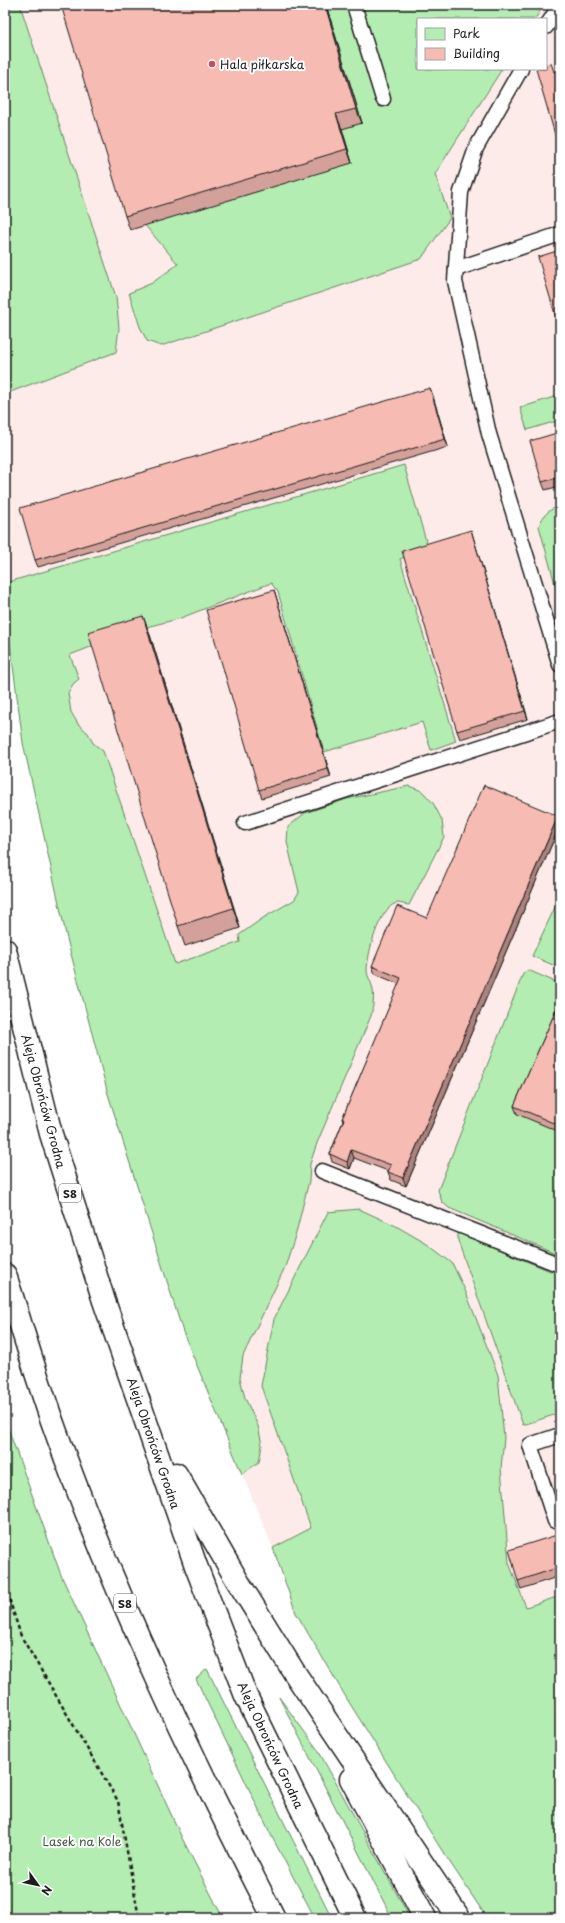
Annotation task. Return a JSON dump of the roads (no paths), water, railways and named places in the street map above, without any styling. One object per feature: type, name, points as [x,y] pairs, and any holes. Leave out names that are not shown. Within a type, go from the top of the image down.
[{"type":"highway","name":"Aleja Obrońców Grodna","points":[[5,950],[51,1134],[104,1301],[151,1431],[196,1566],[246,1696],[355,1918]]},
{"type":"highway","name":"S8","points":[[5,1275],[56,1432],[154,1673],[274,1918]]},
{"type":"highway","points":[[151,1431],[236,1580],[294,1672],[459,1918]]},
{"type":"highway","points":[[294,1672],[425,1918]]},
{"type":"lane","points":[[354,5],[383,98]]},
{"type":"lane","points":[[547,25],[560,5]]},
{"type":"lane","points":[[520,70],[476,148],[461,192],[455,281],[490,434],[560,665]]},
{"type":"lane","points":[[456,269],[560,234]]},
{"type":"lane","points":[[245,823],[560,722]]},
{"type":"lane","points":[[322,1171],[560,1265]]},
{"type":"lane","points":[[560,1435],[530,1445],[555,1521],[560,1519]]},
{"type":"place","name":"Hala piłkarska","points":[[212,64]]},
{"type":"park label","name":"Lasek na Kole","points":[[82,1841]]}]
